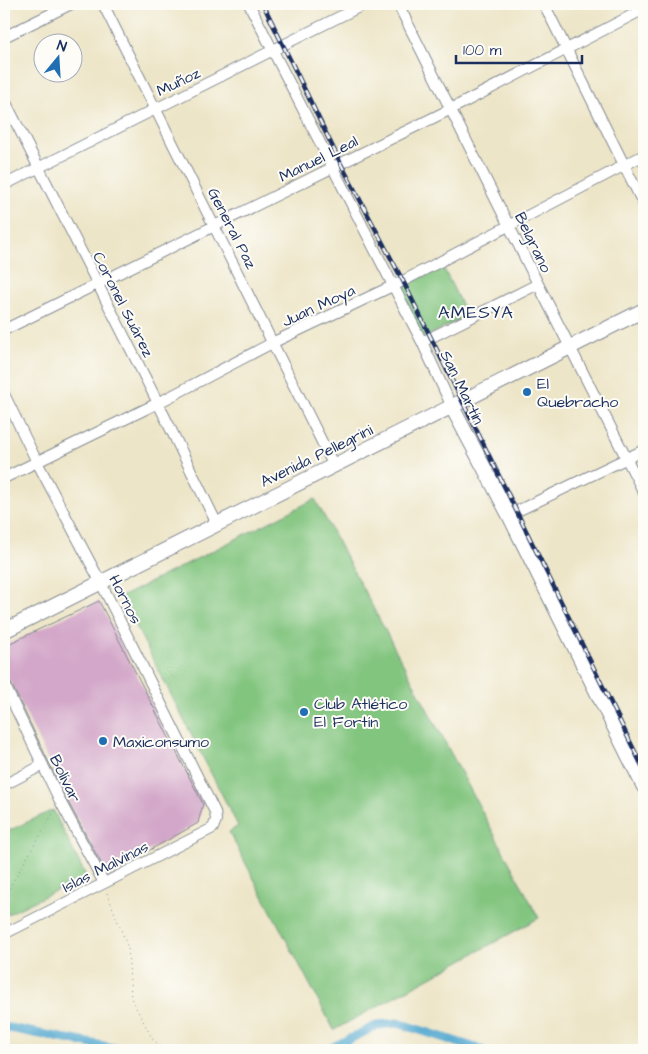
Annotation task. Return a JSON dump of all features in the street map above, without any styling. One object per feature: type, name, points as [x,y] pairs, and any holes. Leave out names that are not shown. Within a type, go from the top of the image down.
[{"type":"main road","name":"Avenida Pellegrini","points":[[4,631],[644,310]]},
{"type":"main road","name":"San Martín","points":[[452,407],[509,515],[644,787]]},
{"type":"street","points":[[4,37],[71,4]]},
{"type":"street","name":"General Paz","points":[[104,4],[274,342],[334,466]]},
{"type":"street","name":"San Martín","points":[[249,4],[422,342],[452,407]]},
{"type":"street","name":"Muñoz","points":[[4,186],[365,4]]},
{"type":"street","name":"Belgrano","points":[[398,4],[644,493]]},
{"type":"street","points":[[544,4],[644,205]]},
{"type":"street","name":"Manuel Leal","points":[[4,330],[451,109],[644,9]]},
{"type":"street","name":"Coronel Suárez","points":[[4,99],[217,524]]},
{"type":"street","name":"Juan Moya","points":[[4,478],[158,403],[274,342],[392,286],[644,156]]},
{"type":"street","points":[[422,342],[538,284]]},
{"type":"street","name":"Hornos","points":[[4,394],[216,812],[216,820]]},
{"type":"street","points":[[509,515],[644,450]]},
{"type":"street","name":"Bolívar","points":[[4,684],[60,801],[104,883]]},
{"type":"street","points":[[4,785],[43,765]]},
{"type":"street","name":"Islas Malvinas","points":[[4,934],[213,828],[216,820]]},
{"type":"path","points":[[4,897],[60,801]]},
{"type":"path","points":[[104,883],[128,948],[131,998],[154,1040],[166,1050]]},
{"type":"green space","points":[[443,267],[467,316],[423,338],[399,289]]},
{"type":"green space","name":"Club Atlético El Fortín","points":[[315,499],[539,918],[334,1030],[229,832],[238,826],[121,597]]},
{"type":"green space","points":[[53,810],[86,876],[4,916],[4,833]]},
{"type":"building","name":"Maxiconsumo","points":[[99,601],[203,804],[198,823],[107,874],[66,798],[10,681],[4,677],[4,646]]},
{"type":"waterway","points":[[327,1050],[378,1025],[398,1023],[482,1050]]},
{"type":"waterway","points":[[4,1027],[124,1050]]},
{"type":"railway","points":[[263,4],[341,164],[403,281],[644,770]]},
{"type":"place","name":"El Quebracho","points":[[527,392]]},
{"type":"place","name":"Club Atlético El Fortín","points":[[304,712]]},
{"type":"place","name":"Maxiconsumo","points":[[103,741]]},
{"type":"district","name":"AMESYA","points":[[476,312]]}]
